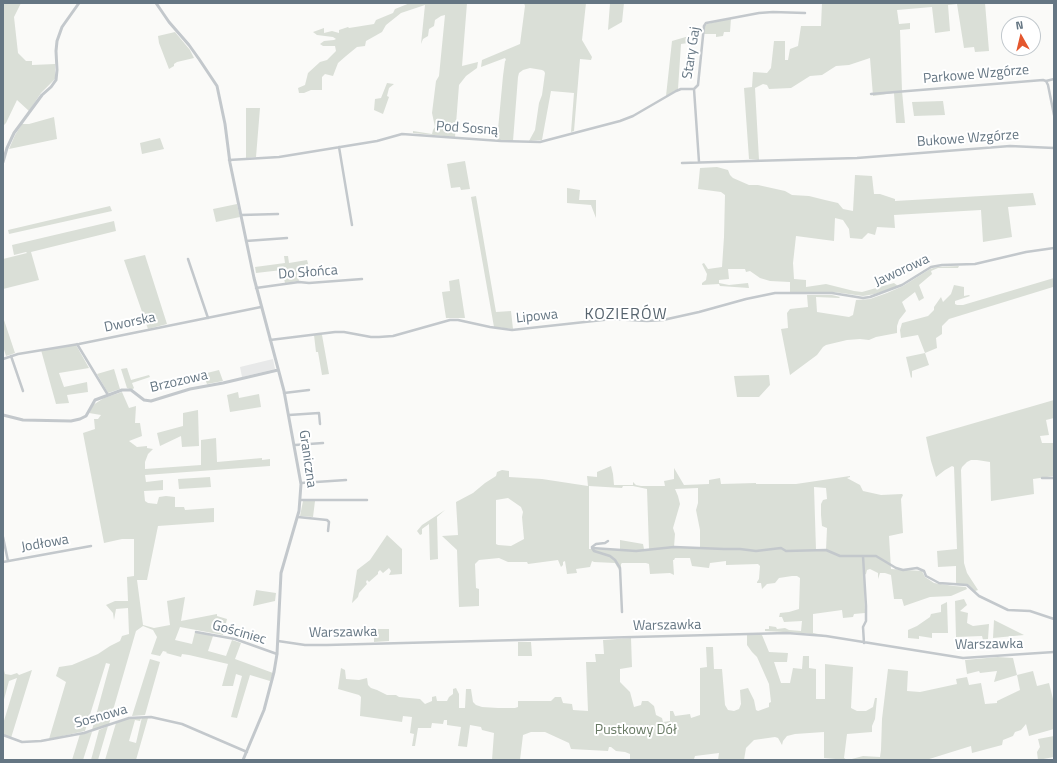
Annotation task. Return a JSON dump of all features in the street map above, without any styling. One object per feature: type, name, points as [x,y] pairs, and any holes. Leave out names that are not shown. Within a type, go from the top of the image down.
[{"type":"street","points":[[3,162],[7,148],[14,133],[42,95],[56,80],[57,41],[62,27],[79,3]]},
{"type":"street","name":"Graniczna","points":[[156,3],[169,22],[204,65],[217,86],[226,126],[229,160],[246,241],[256,288],[284,392],[301,482],[301,500],[298,517],[281,573],[278,641],[274,672],[264,710],[243,760]]},
{"type":"street","name":"Stary Gaj","points":[[694,89],[698,85],[704,26],[706,23],[759,13],[805,13]]},
{"type":"street","points":[[1046,81],[1054,79]]},
{"type":"street","name":"Parkowe Wzgórze","points":[[872,94],[1043,80],[1046,81],[1048,85],[1054,116]]},
{"type":"street","name":"Pod Sosną","points":[[229,160],[279,157],[377,140],[402,134],[501,141],[540,142],[620,121],[633,116],[676,91],[681,89],[694,89]]},
{"type":"street","points":[[694,89],[700,162]]},
{"type":"street","name":"Bukowe Wzgórze","points":[[682,163],[857,158],[1010,146],[1054,148]]},
{"type":"street","points":[[339,147],[352,225]]},
{"type":"street","points":[[241,215],[278,214]]},
{"type":"street","points":[[246,241],[287,238]]},
{"type":"street","name":"Jaworowa","points":[[806,293],[832,294],[857,298],[870,297],[902,285],[931,267],[942,265],[975,264],[1026,252],[1054,248]]},
{"type":"street","points":[[188,259],[208,318]]},
{"type":"street","name":"Do Słońca","points":[[256,288],[299,282],[309,283],[362,279]]},
{"type":"street","name":"Lipowa","points":[[270,340],[322,333],[344,332],[371,337],[393,336],[450,320],[467,321],[490,328],[508,330],[612,320],[663,320],[700,312],[770,293],[806,293]]},
{"type":"street","name":"Dworska","points":[[3,359],[42,349],[77,344],[261,306]]},
{"type":"street","points":[[77,344],[108,395]]},
{"type":"street","points":[[11,356],[23,391]]},
{"type":"street","name":"Brzozowa","points":[[3,414],[14,418],[30,420],[52,421],[80,419],[86,416],[95,400],[122,390],[131,390],[144,400],[151,401],[186,390],[278,370]]},
{"type":"street","points":[[284,392],[309,390]]},
{"type":"street","points":[[289,415],[319,413],[320,424]]},
{"type":"street","points":[[294,445],[323,443]]},
{"type":"street","points":[[1042,478],[1054,478]]},
{"type":"street","points":[[301,482],[346,480]]},
{"type":"street","points":[[301,500],[367,500]]},
{"type":"street","points":[[298,517],[327,520],[329,522],[328,531]]},
{"type":"street","points":[[3,537],[8,561]]},
{"type":"street","points":[[592,548],[596,544],[605,543],[608,541]]},
{"type":"street","name":"Jodłowa","points":[[3,562],[91,546]]},
{"type":"street","points":[[592,548],[636,551],[674,547],[740,549],[756,551],[780,548],[786,551],[826,550],[840,556],[876,556],[896,568],[903,570],[917,568],[924,571],[926,576],[939,583],[967,585],[979,596],[1008,610],[1030,611],[1054,619]]},
{"type":"street","points":[[592,548],[594,551],[610,556],[615,560],[620,568],[622,612]]},
{"type":"street","points":[[863,556],[866,606],[866,621],[863,627],[864,643]]},
{"type":"street","name":"Gościniec","points":[[196,632],[235,639],[277,654]]},
{"type":"street","name":"Warszawka","points":[[278,641],[306,645],[327,645],[786,633],[826,636],[963,658],[1054,652]]},
{"type":"street","name":"Sosnowa","points":[[3,735],[22,742],[41,741],[84,733],[129,718],[151,717],[182,724],[247,752]]},
{"type":"shaded area","points":[[273,359],[275,369],[242,377],[240,367]]},
{"type":"green space","points":[[3,3],[21,3],[14,17],[18,53],[26,61],[32,61],[32,65],[55,64],[55,79],[41,93],[29,111],[17,100],[6,123],[3,126]]},
{"type":"green space","points":[[410,3],[467,3],[462,66],[478,62],[477,68],[466,76],[459,85],[455,137],[413,133],[413,131],[432,134],[435,127],[432,113],[436,81],[439,76],[445,15],[435,20],[434,26],[429,29],[428,36],[423,39],[421,44],[425,5],[401,13],[386,25],[382,32],[366,41],[365,46],[357,47],[346,56],[338,63],[333,76],[325,74],[322,77],[322,90],[311,90],[304,93],[299,93],[298,88],[305,85],[308,73],[320,62],[327,60],[336,51],[335,46],[323,46],[320,44],[324,41],[336,39],[333,37],[317,35],[313,32],[324,28],[324,33],[332,31],[339,33],[339,30],[348,27],[374,24],[376,20],[393,13],[395,9]]},
{"type":"green space","points":[[524,3],[586,3],[582,40],[592,57],[591,60],[580,59],[574,131],[571,132],[574,93],[551,91],[542,140],[529,141],[535,130],[545,73],[542,70],[530,68],[519,73],[518,77],[513,141],[497,140],[506,60],[505,58],[481,67],[482,60],[520,44],[525,6]]},
{"type":"green space","points":[[610,3],[624,3],[622,22],[608,30]]},
{"type":"green space","points":[[822,3],[985,3],[989,51],[975,52],[974,47],[964,48],[957,4],[948,5],[950,31],[935,33],[932,7],[897,10],[899,24],[910,23],[910,29],[900,30],[902,91],[905,123],[896,123],[894,93],[873,96],[870,58],[849,65],[836,66],[822,75],[810,76],[791,88],[769,89],[767,85],[763,84],[755,88],[759,160],[749,159],[744,88],[752,87],[753,72],[767,73],[771,68],[774,41],[785,41],[785,60],[788,60],[790,49],[798,46],[801,26],[821,26]]},
{"type":"green space","points":[[731,18],[730,32],[724,32],[723,36],[716,37],[716,34],[704,34],[705,26],[707,24]]},
{"type":"green space","points":[[175,32],[190,50],[194,58],[177,62],[169,69],[159,43],[158,36]]},
{"type":"green space","points":[[689,36],[688,43],[681,44],[678,89],[666,96],[672,41]]},
{"type":"green space","points":[[387,83],[394,84],[389,88],[387,96],[389,97],[383,114],[374,110],[375,99],[381,98]]},
{"type":"green space","points":[[943,101],[945,115],[914,116],[912,102]]},
{"type":"green space","points":[[246,108],[260,108],[256,157],[246,158]]},
{"type":"green space","points":[[54,117],[57,139],[9,149],[22,124],[29,124]]},
{"type":"green space","points":[[160,138],[164,149],[142,154],[140,143]]},
{"type":"green space","points":[[465,161],[470,189],[461,190],[460,187],[451,188],[447,164]]},
{"type":"green space","points":[[717,167],[728,170],[733,178],[749,185],[758,185],[785,191],[792,195],[809,196],[838,203],[843,209],[853,211],[855,175],[872,176],[874,194],[880,194],[895,199],[895,201],[1033,193],[1036,205],[1008,207],[1012,237],[983,242],[981,210],[894,215],[895,228],[877,227],[875,235],[868,233],[862,239],[850,238],[849,229],[843,220],[835,218],[834,241],[796,236],[793,263],[794,279],[806,280],[806,287],[826,284],[862,292],[894,283],[898,286],[875,294],[863,296],[834,292],[790,292],[790,282],[770,281],[760,278],[750,271],[746,272],[745,269],[728,269],[729,279],[719,280],[719,283],[729,285],[748,283],[749,288],[720,286],[719,284],[702,285],[702,283],[706,280],[707,274],[702,264],[704,263],[708,269],[722,267],[725,195],[721,192],[698,189],[700,168]]},
{"type":"green space","points":[[567,188],[580,190],[579,200],[596,200],[596,218],[591,205],[567,203]]},
{"type":"green space","points":[[476,196],[496,312],[511,311],[513,329],[494,327],[471,197]]},
{"type":"green space","points":[[237,204],[240,217],[216,222],[213,209]]},
{"type":"green space","points":[[110,206],[112,211],[9,234],[8,230]]},
{"type":"green space","points":[[114,221],[116,231],[31,252],[39,280],[3,289],[3,259],[27,253],[14,255],[12,245]]},
{"type":"green space","points":[[145,255],[167,324],[148,329],[124,260]]},
{"type":"green space","points":[[284,256],[288,256],[289,263],[307,260],[309,267],[296,269],[299,281],[285,283],[282,270],[256,273],[255,267],[285,263]]},
{"type":"green space","points":[[959,266],[958,268],[938,268],[931,271],[932,274],[919,285],[924,298],[919,301],[915,292],[902,302],[906,311],[899,320],[897,333],[876,337],[869,340],[847,340],[826,345],[817,355],[790,375],[781,329],[788,328],[787,313],[790,309],[808,307],[807,295],[832,295],[840,297],[816,297],[817,312],[849,317],[853,315],[856,300],[870,299],[887,293],[903,286],[930,269],[937,267]]},
{"type":"green space","points":[[1054,278],[1054,289],[1053,287],[949,319],[942,326],[942,334],[936,338],[937,348],[925,353],[918,335],[901,338],[900,330],[902,323],[928,316],[934,310],[934,307],[941,297],[943,302],[951,294],[954,285],[964,287],[964,296],[970,296],[955,301],[955,304],[957,305],[963,305]]},
{"type":"green space","points":[[459,279],[465,318],[446,318],[442,292],[450,291],[449,281]]},
{"type":"green space","points":[[3,317],[15,353],[6,356],[3,346]]},
{"type":"green space","points":[[314,335],[322,335],[329,374],[322,375],[318,352],[316,352]]},
{"type":"green space","points":[[76,345],[89,368],[59,373],[64,387],[87,382],[88,392],[67,395],[69,403],[56,404],[41,350]]},
{"type":"green space","points":[[925,353],[929,365],[912,371],[911,378],[906,357]]},
{"type":"green space","points":[[127,368],[131,380],[149,375],[150,377],[132,383],[134,388],[132,390],[127,388],[121,369]]},
{"type":"green space","points":[[114,369],[120,389],[108,393],[97,374]]},
{"type":"green space","points":[[219,370],[223,381],[207,384],[203,374]]},
{"type":"green space","points":[[769,375],[770,385],[759,397],[737,397],[734,376]]},
{"type":"green space","points":[[122,392],[129,408],[136,406],[135,423],[140,423],[142,436],[129,441],[137,447],[147,446],[147,448],[153,449],[148,454],[145,462],[145,469],[201,465],[201,440],[216,438],[217,462],[262,458],[262,460],[270,459],[270,466],[145,475],[146,482],[163,480],[163,490],[144,491],[145,501],[148,503],[157,504],[159,497],[166,496],[175,497],[175,507],[184,507],[185,510],[214,508],[214,522],[158,526],[147,580],[137,580],[143,625],[154,628],[170,625],[167,601],[185,597],[181,621],[217,614],[217,616],[227,619],[223,635],[180,627],[175,640],[192,644],[195,632],[213,636],[208,651],[226,656],[232,640],[241,643],[235,659],[273,673],[270,681],[250,675],[237,718],[231,717],[242,676],[236,674],[233,686],[222,686],[228,664],[189,655],[182,654],[181,657],[163,651],[160,656],[151,654],[157,637],[153,630],[143,626],[136,631],[109,724],[92,730],[110,664],[106,663],[85,731],[49,739],[66,682],[56,676],[59,667],[72,665],[98,654],[120,641],[122,636],[129,634],[128,608],[116,609],[114,620],[113,613],[106,605],[115,601],[128,601],[127,577],[134,576],[134,539],[122,539],[104,543],[83,433],[95,429],[94,419],[98,419],[101,415],[89,413],[93,405],[104,398]]},
{"type":"green space","points":[[238,392],[239,398],[259,394],[261,407],[230,412],[227,395]]},
{"type":"green space","points":[[1054,400],[1054,418],[1046,420],[1049,435],[1040,436],[1042,443],[1054,443],[1054,476],[1033,479],[1034,494],[991,501],[990,462],[971,460],[962,467],[964,563],[967,573],[978,590],[975,591],[969,586],[956,585],[956,566],[938,567],[937,551],[957,549],[954,467],[952,466],[936,477],[926,437]]},
{"type":"green space","points":[[198,410],[199,446],[182,447],[181,436],[160,446],[157,433],[183,426],[183,413]]},
{"type":"green space","points":[[611,466],[614,485],[633,485],[633,482],[636,485],[641,486],[665,486],[664,481],[674,479],[674,468],[684,485],[709,484],[709,480],[720,478],[721,484],[796,484],[850,476],[847,478],[860,485],[863,491],[881,495],[903,495],[901,499],[903,533],[889,536],[891,569],[922,571],[925,577],[934,583],[966,587],[967,589],[951,596],[930,597],[904,606],[902,599],[894,599],[891,575],[880,573],[878,579],[878,573],[870,569],[867,570],[866,574],[864,575],[865,613],[854,614],[853,617],[843,618],[842,610],[813,614],[813,633],[829,636],[765,631],[765,629],[769,629],[769,626],[776,627],[777,629],[785,628],[789,630],[801,631],[802,621],[784,622],[782,617],[779,617],[780,613],[799,609],[800,578],[797,576],[792,576],[779,578],[775,583],[767,584],[762,589],[761,583],[757,583],[759,579],[760,566],[758,564],[726,565],[726,561],[710,563],[709,568],[692,566],[690,558],[675,558],[673,560],[674,575],[670,573],[650,574],[649,564],[646,563],[622,563],[621,582],[619,570],[615,563],[592,561],[590,567],[576,569],[577,573],[567,574],[565,561],[561,567],[558,560],[528,564],[527,562],[508,562],[499,558],[479,560],[475,564],[476,588],[479,589],[479,606],[459,607],[457,550],[442,536],[458,535],[456,502],[473,493],[496,476],[497,472],[502,470],[509,471],[509,477],[542,479],[588,486],[587,476],[597,477],[597,472]],"holes":[[[589,486],[622,488],[623,486],[633,486],[647,489],[649,549],[644,549],[643,544],[620,540],[620,550],[589,549]],[[814,487],[826,488],[827,499],[823,500],[821,504],[822,526],[827,528],[826,550],[816,550]],[[698,488],[698,503],[696,510],[700,530],[700,547],[674,547],[675,534],[673,528],[680,504],[675,489]],[[508,498],[521,507],[523,512],[524,539],[511,546],[496,544],[496,500]]]},
{"type":"green space","points":[[210,477],[211,487],[179,489],[178,479]]},
{"type":"green space","points":[[303,501],[315,501],[313,517],[300,516]]},
{"type":"green space","points":[[445,510],[437,517],[438,559],[430,560],[429,524],[422,529],[422,534],[420,535],[417,531],[422,525]]},
{"type":"green space","points":[[387,535],[402,549],[402,574],[389,575],[391,571],[389,568],[383,573],[380,570],[378,574],[369,582],[367,580],[367,584],[352,603],[357,570],[370,560]]},
{"type":"green space","points":[[256,590],[276,593],[275,601],[253,606]]},
{"type":"green space","points":[[964,599],[967,605],[960,611],[968,613],[967,623],[973,626],[989,624],[988,639],[983,640],[982,636],[956,637],[955,601]]},
{"type":"green space","points":[[947,602],[948,633],[932,633],[932,638],[919,636],[919,639],[908,638],[908,630],[930,617],[931,614],[941,612],[941,605]]},
{"type":"green space","points":[[994,620],[1024,635],[993,638]]},
{"type":"green space","points":[[374,629],[389,629],[389,641],[374,642]]},
{"type":"green space","name":"Pustkowy Dół","points":[[747,635],[762,635],[769,652],[788,653],[787,662],[774,662],[781,683],[790,683],[793,668],[802,669],[803,656],[809,656],[809,668],[816,669],[816,699],[825,699],[825,664],[853,667],[851,708],[857,711],[866,711],[873,707],[875,698],[877,698],[872,732],[847,734],[844,758],[847,760],[824,758],[824,732],[787,736],[782,745],[778,738],[775,737],[754,740],[746,748],[744,760],[718,760],[719,753],[695,756],[694,759],[630,760],[630,754],[616,751],[611,747],[609,747],[608,751],[571,749],[569,743],[545,732],[531,732],[523,735],[520,760],[492,760],[494,733],[482,730],[481,727],[470,725],[467,747],[458,746],[461,727],[447,725],[447,720],[444,720],[443,724],[432,723],[431,728],[418,728],[415,746],[412,746],[414,734],[410,733],[412,717],[403,716],[402,722],[360,716],[361,697],[359,695],[338,689],[341,668],[345,670],[346,679],[359,680],[367,678],[368,685],[371,688],[387,695],[420,699],[425,704],[432,701],[432,697],[436,696],[437,701],[447,701],[453,694],[453,689],[456,688],[459,694],[459,708],[465,708],[466,689],[471,689],[473,702],[482,707],[515,708],[518,707],[518,701],[551,701],[555,697],[561,697],[563,703],[572,704],[573,710],[588,711],[586,662],[596,662],[595,654],[604,654],[603,640],[631,638],[632,667],[620,669],[620,682],[630,692],[634,707],[641,705],[642,701],[648,701],[654,706],[656,715],[662,718],[663,722],[670,721],[670,711],[673,711],[675,716],[690,714],[691,718],[700,715],[700,668],[707,667],[706,647],[713,647],[714,669],[722,669],[725,705],[728,710],[734,711],[739,709],[741,704],[740,690],[748,688],[754,700],[756,710],[758,711],[769,707],[769,703],[771,702],[769,684],[757,657],[747,645]]},
{"type":"green space","points":[[518,642],[531,642],[532,656],[518,656]]},
{"type":"green space","points":[[998,657],[1013,658],[1017,675],[994,682],[997,671],[980,673],[979,671],[967,674],[965,660]]},
{"type":"green space","points":[[150,659],[160,662],[145,715],[132,716]]},
{"type":"green space","points":[[3,666],[5,674],[11,675],[17,673],[19,675],[32,670],[11,738],[3,734],[3,724],[17,678],[9,681],[3,703]]},
{"type":"green space","points":[[888,669],[908,671],[907,691],[920,692],[957,684],[956,679],[967,677],[969,685],[981,683],[985,704],[997,703],[997,701],[1020,690],[1017,675],[1033,671],[1037,686],[1049,683],[1054,703],[1054,729],[1029,736],[1026,724],[1021,730],[1015,732],[1013,736],[1003,740],[1002,745],[972,753],[971,746],[926,760],[848,760],[863,756],[880,757],[882,719]]},
{"type":"green space","points":[[142,717],[148,718],[136,760],[105,760],[116,723],[127,719],[141,718],[140,721],[135,720],[129,741],[136,743]]},
{"type":"green space","points":[[108,726],[98,760],[91,760],[99,730]]},
{"type":"green space","points":[[92,732],[83,760],[72,760],[80,734]]},
{"type":"green space","points":[[1054,736],[1054,757],[1038,760],[1037,752],[1040,747],[1038,739]]},
{"type":"district","name":"KOZIERÓW","points":[[626,315]]}]
